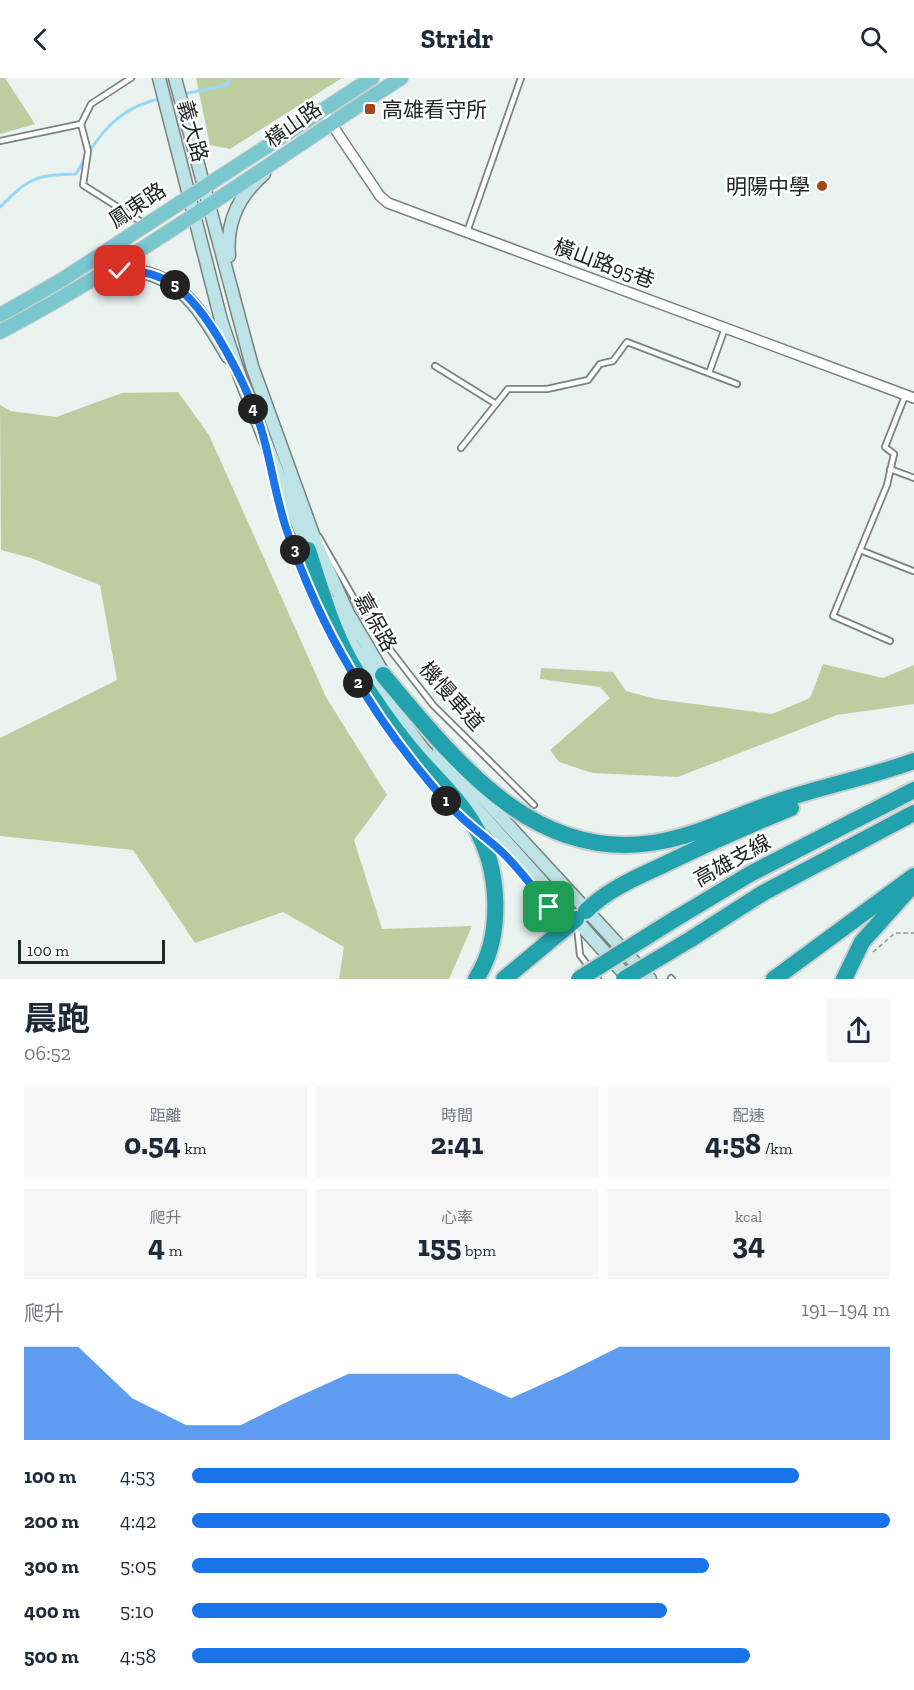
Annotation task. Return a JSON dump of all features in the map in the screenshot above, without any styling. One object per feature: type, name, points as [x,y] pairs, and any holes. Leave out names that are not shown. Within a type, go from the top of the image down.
[{"type":"highway","points":[[308,550],[332,626],[356,672],[410,748],[460,805],[478,833],[493,880],[495,904],[494,929],[489,949],[476,979]]},
{"type":"highway","points":[[383,675],[427,728],[515,812],[541,827],[570,839],[607,845],[663,841],[780,800],[914,761]]},
{"type":"highway","points":[[504,979],[607,894],[717,838],[878,772]]},
{"type":"highway","name":"高雄支線","points":[[579,979],[750,874],[914,790]]},
{"type":"highway","name":"高雄支線","points":[[624,979],[763,893],[914,813]]},
{"type":"highway","points":[[774,979],[914,876]]},
{"type":"highway","points":[[844,979],[862,942],[914,884]]},
{"type":"main road","name":"橫山路","points":[[204,185],[372,78]]},
{"type":"main road","name":"橫山路","points":[[209,204],[401,78]]},
{"type":"main road","name":"鳳東路","points":[[0,315],[60,281],[204,185]]},
{"type":"main road","name":"鳳東路","points":[[0,332],[72,292],[209,204]]},
{"type":"street","name":"義大路","points":[[159,78],[194,214]]},
{"type":"street","name":"義大路","points":[[176,78],[209,204]]},
{"type":"street","name":"橫山路95巷","points":[[322,110],[380,196],[388,203],[910,396]]},
{"type":"street","points":[[233,293],[228,244],[233,214],[252,184],[280,159]]},
{"type":"street","name":"嘉保路","points":[[209,204],[252,366],[318,549],[348,613],[383,675],[453,768],[581,915],[629,979]]},
{"type":"street","name":"嘉保路","points":[[194,214],[221,320],[240,377],[308,550],[352,644],[387,701],[465,798],[581,915],[650,979]]},
{"type":"street","points":[[72,292],[109,273],[120,271],[140,272],[163,279],[191,301],[240,377]]},
{"type":"lane","points":[[130,78],[92,104],[81,124],[88,151],[83,185],[145,224]]},
{"type":"lane","points":[[467,232],[521,78]]},
{"type":"lane","points":[[0,141],[81,124]]},
{"type":"lane","points":[[709,373],[725,327]]},
{"type":"lane","points":[[461,448],[508,389],[547,389],[588,380],[600,364],[613,361],[627,342],[737,384]]},
{"type":"lane","points":[[435,366],[496,404]]},
{"type":"lane","points":[[890,641],[833,616],[890,470],[894,454],[885,447],[910,396]]},
{"type":"lane","points":[[260,426],[287,530],[311,592],[348,666],[380,718],[421,772]]},
{"type":"lane","points":[[890,470],[914,478]]},
{"type":"lane","name":"機慢車道","points":[[303,507],[363,616],[433,705],[534,805]]},
{"type":"lane","points":[[860,550],[913,571]]},
{"type":"lane","points":[[429,781],[478,833],[504,854],[549,907],[581,915],[580,955],[597,979]]},
{"type":"path","points":[[873,951],[895,933],[914,933]]},
{"type":"green space","points":[[0,78],[5,78],[35,124],[0,134]]},
{"type":"green space","points":[[196,78],[342,78],[230,149],[210,145]]},
{"type":"green space","points":[[178,392],[209,435],[326,697],[387,795],[354,840],[382,929],[472,926],[449,979],[339,979],[344,947],[283,912],[195,943],[133,850],[0,836],[0,738],[117,680],[100,585],[31,558],[1,550],[0,405],[11,411],[56,417],[122,393]]},
{"type":"green space","points":[[823,664],[883,678],[914,665],[914,704],[837,715],[678,777],[592,773],[559,762],[550,750],[610,698],[600,687],[540,679],[541,668],[613,672],[626,691],[656,699],[772,714],[810,698]]},
{"type":"waterway","points":[[184,94],[227,85],[231,78]]},
{"type":"waterway","points":[[89,152],[118,118],[137,106],[160,99]]},
{"type":"waterway","points":[[0,207],[18,190],[34,180],[42,177],[76,174],[85,158]]},
{"type":"place","name":"高雄看守所","points":[[370,109]]},
{"type":"place","name":"明陽中學","points":[[822,186]]},
{"type":"route","points":[[120,271],[130,270],[151,274],[174,284],[207,321],[240,377],[260,426],[272,480],[287,530],[311,592],[348,666],[380,718],[414,763],[452,808],[504,854],[549,907]]}]
